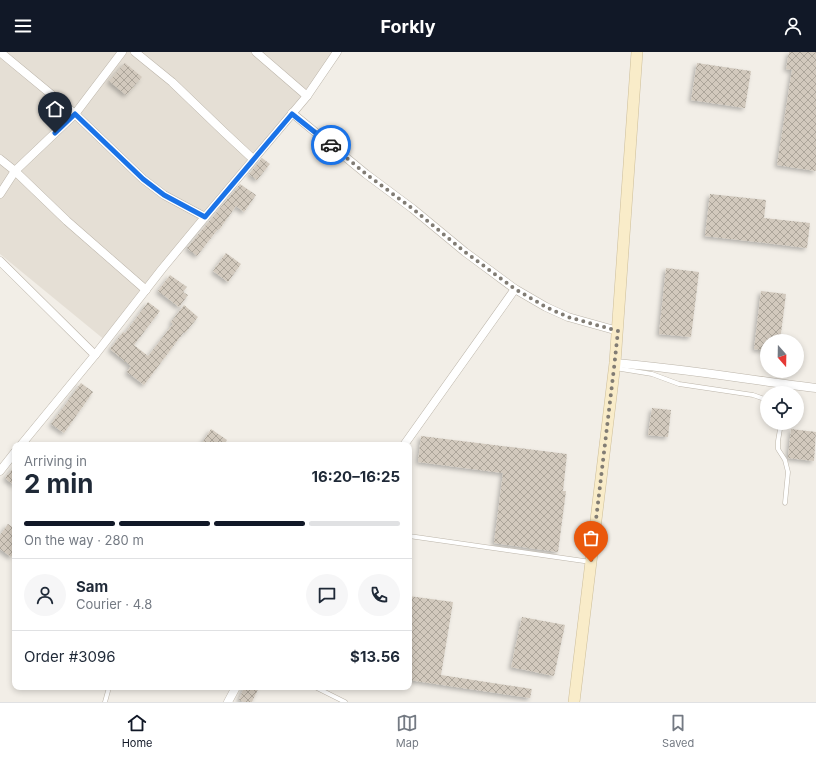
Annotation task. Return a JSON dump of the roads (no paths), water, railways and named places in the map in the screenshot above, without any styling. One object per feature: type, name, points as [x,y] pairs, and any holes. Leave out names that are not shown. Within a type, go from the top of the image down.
[{"type":"street","points":[[0,52],[75,114],[143,179],[164,195],[205,217]]},
{"type":"street","points":[[0,194],[15,171],[75,114],[122,52]]},
{"type":"street","points":[[135,52],[172,82],[253,159]]},
{"type":"street","points":[[256,52],[307,96]]},
{"type":"street","points":[[23,442],[205,217],[307,96],[337,52]]},
{"type":"street","points":[[574,702],[615,365],[627,174],[637,52]]},
{"type":"street","points":[[292,114],[465,252],[515,289],[546,307],[568,317],[618,331]]},
{"type":"street","points":[[0,159],[15,171],[67,221],[146,290]]},
{"type":"street","points":[[0,261],[95,355]]},
{"type":"street","points":[[406,442],[515,289]]},
{"type":"street","points":[[615,365],[645,365],[760,382],[816,388]]},
{"type":"street","points":[[0,471],[12,456]]},
{"type":"street","points":[[228,702],[234,690]]},
{"type":"lane","points":[[615,365],[652,374],[679,384],[760,398]]},
{"type":"lane","points":[[780,430],[778,449],[785,460],[788,472],[785,503]]},
{"type":"lane","points":[[412,536],[591,562]]},
{"type":"lane","points":[[320,690],[345,702]]},
{"type":"lane","points":[[105,702],[108,691]]}]
